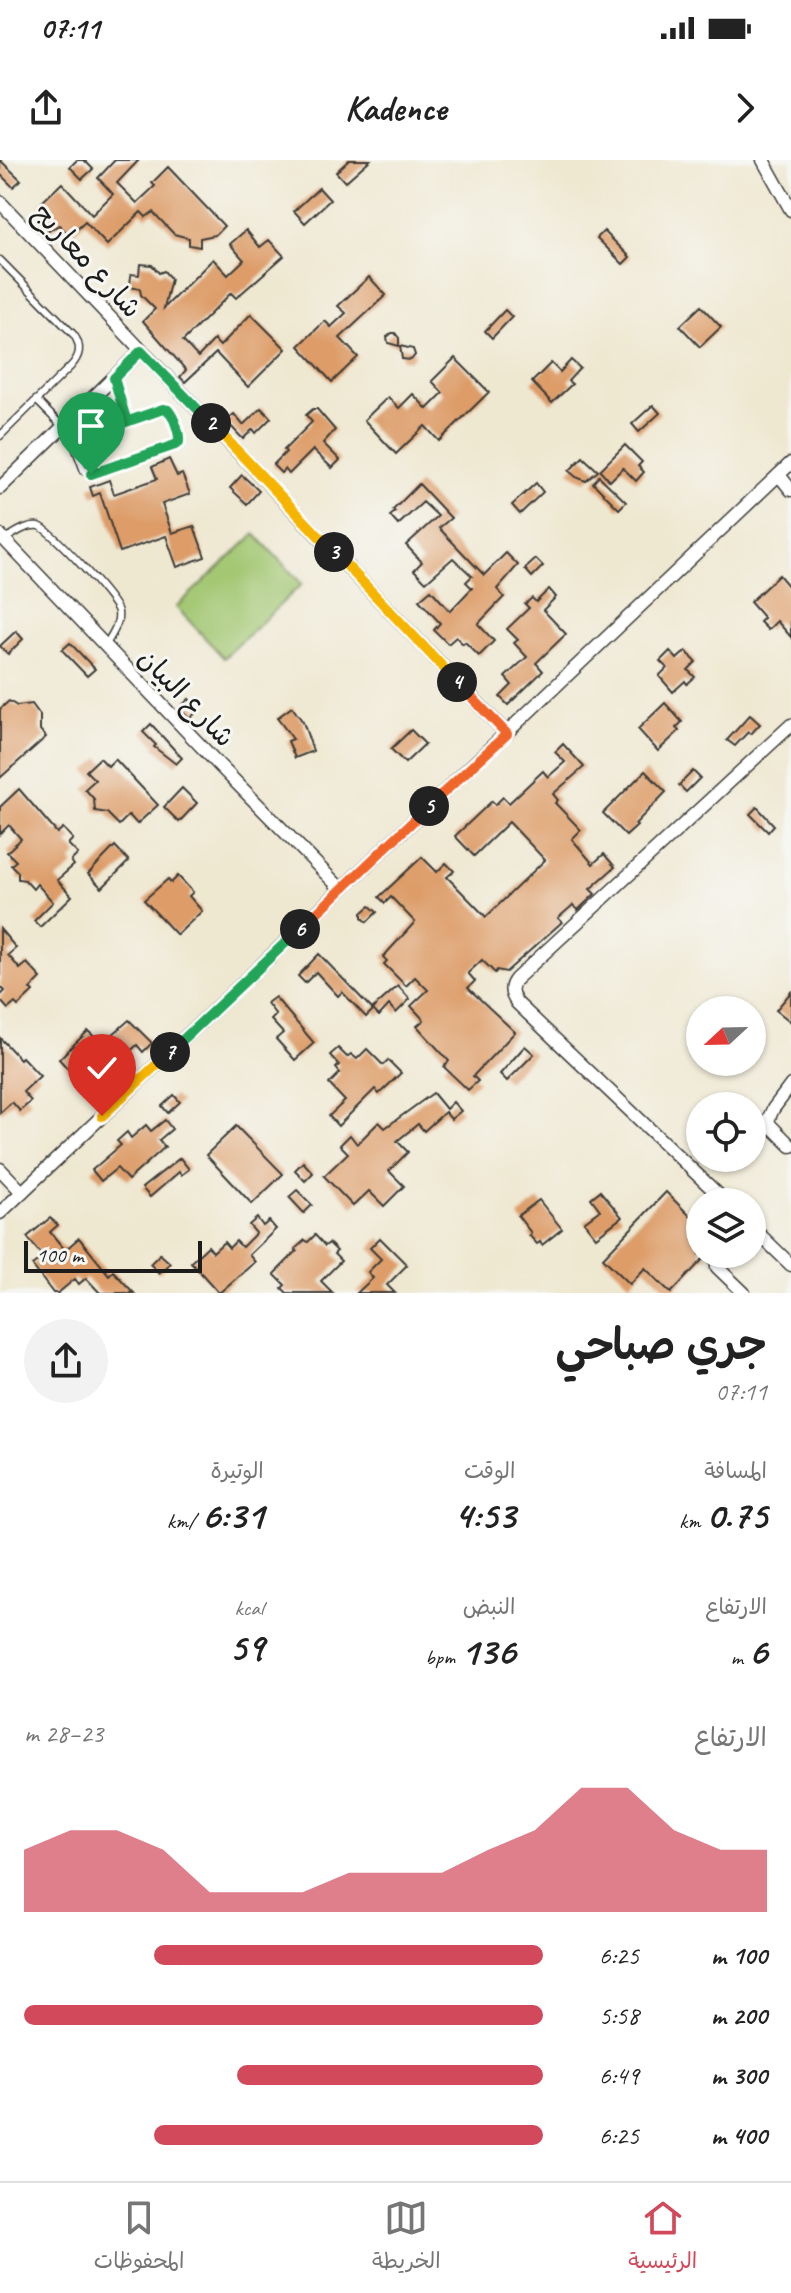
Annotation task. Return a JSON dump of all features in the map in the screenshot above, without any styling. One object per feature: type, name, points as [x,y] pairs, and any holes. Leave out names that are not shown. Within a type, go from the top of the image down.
[{"type":"street","points":[[763,160],[791,210]]},
{"type":"street","name":"شارع معاريج","points":[[0,202],[507,734]]},
{"type":"street","points":[[0,488],[141,351]]},
{"type":"street","points":[[0,1213],[791,463]]},
{"type":"street","points":[[779,475],[791,490]]},
{"type":"street","name":"شارع البيان","points":[[2,537],[341,889]]},
{"type":"street","points":[[711,1188],[517,1003],[511,989],[516,979],[791,725]]},
{"type":"street","points":[[791,1085],[768,1120],[791,1146]]},
{"type":"street","points":[[0,1169],[22,1192]]},
{"type":"street","points":[[766,1241],[791,1265]]},
{"type":"street","points":[[718,1268],[744,1293]]},
{"type":"lane","points":[[0,260],[78,341],[80,348],[76,361],[0,436]]},
{"type":"lane","points":[[114,378],[126,422]]},
{"type":"lane","points":[[36,400],[63,427]]},
{"type":"lane","points":[[168,410],[180,440],[175,445],[95,473],[84,471],[75,447],[77,441],[126,422],[168,410]]},
{"type":"lane","points":[[2,537],[38,526],[60,543],[116,605],[119,617],[105,646]]},
{"type":"green space","points":[[255,534],[302,584],[224,658],[176,607]]},
{"type":"building","points":[[0,160],[21,180],[13,187],[0,174]]},
{"type":"building","points":[[77,160],[84,160],[93,169],[82,179],[70,167]]},
{"type":"building","points":[[115,160],[139,160],[117,183],[137,203],[155,186],[152,183],[168,167],[224,226],[215,235],[200,238],[200,247],[189,245],[189,238],[174,234],[153,212],[146,217],[141,212],[107,245],[85,222],[70,236],[59,225],[47,232],[51,217],[39,205],[62,183],[92,215],[113,194],[98,178]]},
{"type":"building","points":[[349,160],[370,160],[345,182],[336,172]]},
{"type":"building","points":[[319,188],[330,200],[305,223],[294,211]]},
{"type":"building","points":[[246,230],[260,247],[269,240],[284,256],[236,298],[231,293],[183,341],[198,357],[214,340],[220,346],[251,314],[286,349],[248,387],[216,353],[185,382],[180,377],[186,370],[143,321],[155,309],[141,295],[140,289],[130,287],[131,274],[139,275],[140,264],[152,265],[159,273],[164,271],[171,279],[164,308],[213,259],[228,275],[244,260],[230,244]]},
{"type":"building","points":[[604,231],[630,257],[623,264],[597,238]]},
{"type":"building","points":[[369,277],[386,295],[340,338],[358,357],[332,382],[299,346],[325,321],[331,327],[346,313],[338,306]]},
{"type":"building","points":[[701,306],[721,327],[700,347],[680,326]]},
{"type":"building","points":[[505,310],[512,317],[492,338],[485,331]]},
{"type":"building","points":[[392,333],[399,338],[399,346],[388,343],[387,337]]},
{"type":"building","points":[[400,346],[413,349],[415,355],[411,360],[402,359]]},
{"type":"building","points":[[455,358],[489,392],[439,441],[425,426],[396,454],[364,420],[388,397],[399,408],[413,394],[427,409],[443,393],[432,381]]},
{"type":"building","points":[[571,360],[580,368],[568,381],[572,384],[552,403],[532,382],[551,363],[560,372]]},
{"type":"building","points":[[653,405],[660,413],[639,432],[632,424]]},
{"type":"building","points":[[261,408],[271,418],[256,433],[253,429],[243,439],[226,421],[234,414],[243,425]]},
{"type":"building","points":[[317,409],[335,430],[323,443],[340,460],[332,468],[313,450],[289,474],[285,469],[281,473],[273,465],[312,422],[306,415]]},
{"type":"building","points":[[625,445],[642,462],[638,466],[644,472],[636,481],[623,468],[610,481],[600,470]]},
{"type":"building","points":[[583,457],[598,471],[586,481],[569,471]]},
{"type":"building","points":[[169,459],[177,476],[182,474],[190,494],[162,504],[172,533],[194,526],[205,557],[177,567],[166,536],[120,552],[100,493],[93,496],[90,487],[109,480],[114,494],[157,479],[152,467]]},
{"type":"building","points":[[242,475],[259,491],[247,504],[230,488]]},
{"type":"building","points":[[599,476],[626,502],[619,509],[593,483]]},
{"type":"building","points":[[536,483],[543,492],[520,514],[512,505]]},
{"type":"building","points":[[419,484],[451,518],[439,528],[484,575],[506,553],[518,565],[497,589],[504,597],[478,624],[494,641],[479,656],[456,637],[448,644],[434,630],[440,623],[419,600],[431,590],[450,611],[472,588],[466,582],[472,576],[453,558],[426,582],[414,570],[422,562],[406,545],[438,516],[423,502],[398,525],[390,516]]},
{"type":"building","points":[[536,559],[543,566],[532,577],[525,569]]},
{"type":"building","points":[[779,575],[791,589],[791,637],[777,621],[768,630],[760,622],[764,618],[750,602]]},
{"type":"building","points":[[549,589],[556,597],[543,610],[566,634],[536,663],[543,671],[508,705],[500,697],[512,685],[505,677],[527,657],[514,643],[518,640],[507,629],[529,608],[525,604],[532,598],[536,602]]},
{"type":"building","points":[[16,631],[23,639],[8,654],[0,646]]},
{"type":"building","points":[[70,643],[95,669],[87,676],[62,650]]},
{"type":"building","points":[[670,651],[677,659],[686,651],[696,662],[688,670],[695,677],[673,692],[659,676],[667,668],[660,661]]},
{"type":"building","points":[[189,699],[199,710],[189,719],[179,708]]},
{"type":"building","points":[[9,701],[17,706],[32,704],[40,715],[40,730],[46,737],[0,778],[0,709]]},
{"type":"building","points":[[665,703],[682,722],[676,728],[679,731],[658,751],[638,729]]},
{"type":"building","points":[[292,707],[303,722],[313,751],[295,758],[288,741],[293,739],[277,718]]},
{"type":"building","points":[[750,715],[760,724],[735,746],[727,740]]},
{"type":"building","points":[[151,724],[182,758],[176,764],[154,747],[156,745],[143,732]]},
{"type":"building","points":[[411,730],[425,744],[405,763],[391,749]]},
{"type":"building","points":[[563,744],[584,767],[553,794],[558,800],[555,803],[581,830],[572,839],[593,864],[604,854],[615,867],[590,889],[595,894],[578,910],[573,905],[558,918],[562,922],[506,972],[497,970],[495,973],[482,960],[468,973],[475,981],[468,988],[515,1032],[473,1076],[478,1081],[468,1090],[444,1067],[449,1061],[417,1026],[424,1020],[411,1006],[428,990],[415,977],[406,986],[384,964],[387,961],[383,957],[415,922],[391,897],[385,903],[379,897],[422,857],[437,872],[446,863],[454,871],[447,877],[486,917],[545,860],[509,822],[474,856],[455,836],[492,801],[495,805],[503,797],[509,803],[543,771],[548,777],[565,762],[555,752]]},
{"type":"building","points":[[100,758],[108,766],[115,759],[158,805],[137,824],[129,815],[119,825],[107,813],[95,811],[94,799],[85,789],[95,780],[86,771]]},
{"type":"building","points":[[645,771],[666,792],[626,836],[603,813]]},
{"type":"building","points":[[693,771],[700,778],[686,792],[679,785]]},
{"type":"building","points":[[182,788],[197,803],[179,822],[164,807]]},
{"type":"building","points":[[19,789],[57,833],[63,828],[73,839],[68,844],[78,854],[71,861],[74,865],[57,880],[72,896],[40,927],[34,921],[53,902],[37,884],[33,889],[25,880],[18,879],[18,872],[11,865],[16,861],[7,852],[21,839],[9,825],[0,834],[0,807]]},
{"type":"building","points":[[757,807],[774,825],[768,832],[750,814]]},
{"type":"building","points":[[115,846],[129,861],[102,888],[88,874]]},
{"type":"building","points":[[178,876],[193,892],[189,896],[202,911],[177,935],[144,900],[168,879],[171,883]]},
{"type":"building","points":[[370,906],[377,912],[367,922],[362,913]]},
{"type":"building","points":[[0,929],[16,948],[8,955],[20,969],[27,963],[41,978],[30,989],[33,992],[18,1006],[15,1003],[8,1009],[0,1000],[5,991],[0,986]]},
{"type":"building","points":[[319,954],[372,1009],[398,986],[410,999],[396,1013],[389,1005],[379,1016],[373,1010],[366,1017],[342,992],[338,996],[316,972],[305,983],[298,976]]},
{"type":"building","points":[[791,992],[791,1022],[776,1010]]},
{"type":"building","points":[[275,997],[314,1043],[295,1060],[276,1039],[283,1033],[271,1020],[276,1015],[267,1003]]},
{"type":"building","points":[[129,1020],[152,1043],[143,1052],[137,1045],[109,1071],[111,1074],[88,1091],[59,1059],[88,1031],[102,1044]]},
{"type":"building","points":[[0,1038],[40,1076],[23,1092],[31,1101],[20,1111],[12,1102],[0,1113]]},
{"type":"building","points":[[525,1046],[534,1054],[507,1081],[500,1074]]},
{"type":"building","points":[[338,1048],[347,1057],[351,1054],[357,1059],[367,1049],[383,1065],[388,1060],[401,1073],[379,1094],[375,1089],[338,1126],[329,1116],[345,1101],[329,1084],[340,1073],[336,1068],[339,1065],[330,1055]]},
{"type":"building","points":[[433,1093],[446,1109],[453,1102],[461,1111],[451,1119],[445,1112],[424,1131],[418,1124],[397,1141],[408,1152],[389,1171],[404,1186],[384,1206],[369,1191],[353,1206],[324,1176],[348,1153],[340,1145],[350,1135],[357,1144],[379,1122],[385,1128]]},
{"type":"building","points":[[174,1095],[180,1102],[168,1113],[162,1106]]},
{"type":"building","points":[[165,1120],[172,1129],[159,1140],[165,1147],[128,1180],[117,1168],[101,1181],[92,1170],[121,1145],[117,1141],[127,1132],[131,1138],[146,1125],[151,1131]]},
{"type":"building","points":[[236,1126],[283,1174],[252,1204],[206,1155]]},
{"type":"building","points":[[180,1158],[189,1169],[181,1175],[179,1172],[150,1197],[142,1188]]},
{"type":"building","points":[[303,1162],[313,1173],[305,1181],[295,1170]]},
{"type":"building","points":[[297,1190],[312,1205],[304,1213],[289,1197]]},
{"type":"building","points":[[600,1191],[622,1217],[596,1237],[584,1222],[600,1210],[591,1198]]},
{"type":"building","points":[[666,1192],[686,1212],[686,1268],[695,1268],[671,1293],[645,1268],[630,1284],[603,1258]]},
{"type":"building","points":[[539,1200],[562,1229],[542,1245],[529,1235],[531,1233],[518,1216]]},
{"type":"building","points":[[50,1218],[58,1225],[50,1232],[65,1250],[79,1238],[109,1275],[113,1271],[134,1293],[100,1293],[86,1278],[79,1284],[75,1279],[58,1293],[53,1293],[32,1265],[43,1257],[27,1237]]},
{"type":"building","points":[[257,1218],[263,1226],[269,1221],[276,1229],[249,1255],[255,1262],[219,1293],[191,1262],[208,1246],[213,1252],[224,1242],[229,1248],[236,1241],[242,1247],[256,1233],[249,1225]]},
{"type":"building","points":[[315,1235],[325,1246],[329,1243],[337,1251],[334,1254],[341,1261],[321,1281],[333,1293],[287,1293],[282,1288],[285,1285],[274,1274],[297,1251],[295,1249]]},
{"type":"building","points":[[380,1238],[407,1265],[387,1285],[395,1293],[357,1293],[373,1278],[368,1272],[381,1259],[370,1248]]},
{"type":"building","points":[[160,1254],[170,1263],[159,1273],[150,1264]]},
{"type":"route","points":[[91,474],[175,445],[180,440],[168,410],[126,422],[114,378],[141,351],[507,734],[102,1116]]}]
